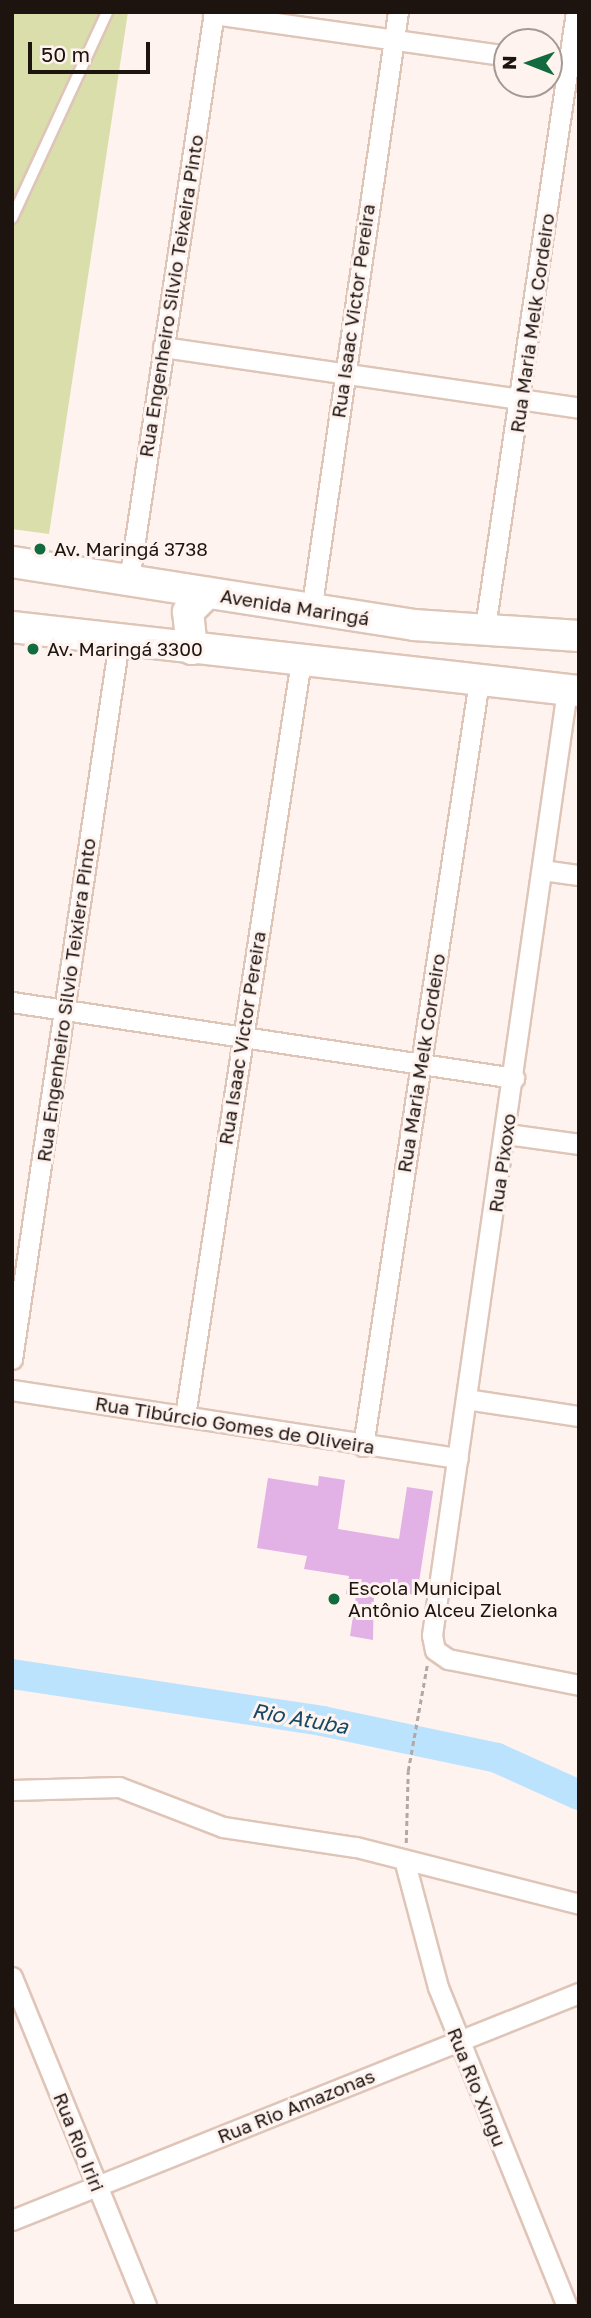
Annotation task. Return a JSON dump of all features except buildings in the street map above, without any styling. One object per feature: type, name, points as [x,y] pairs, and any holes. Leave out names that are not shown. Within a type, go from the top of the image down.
[{"type":"main road","name":"Avenida Maringá","points":[[12,562],[311,611],[414,625],[484,634],[579,636]]},
{"type":"main road","points":[[192,649],[188,612],[206,593]]},
{"type":"main road","points":[[407,672],[426,648],[414,625]]},
{"type":"main road","points":[[12,627],[573,691]]},
{"type":"street","name":"Rua Isaac Victor Pereira","points":[[311,611],[398,12]]},
{"type":"street","name":"Rua Maria Melk Cordeiro","points":[[484,634],[522,400],[565,65],[576,12]]},
{"type":"street","points":[[214,13],[493,54]]},
{"type":"street","name":"Rua Engenheiro Silvio Teixeira Pinto","points":[[129,580],[214,13]]},
{"type":"street","points":[[163,347],[579,408]]},
{"type":"street","name":"Rua Engenheiro Silvio Teixiera Pinto","points":[[12,1359],[119,641]]},
{"type":"street","name":"Rua Isaac Victor Pereira","points":[[185,1416],[300,661]]},
{"type":"street","name":"Rua Maria Melk Cordeiro","points":[[363,1446],[479,681]]},
{"type":"street","name":"Rua Pixoxo","points":[[573,691],[542,870],[507,1134],[432,1636],[435,1650],[448,1659],[579,1685]]},
{"type":"street","points":[[542,870],[579,875]]},
{"type":"street","points":[[12,1002],[420,1067],[514,1078]]},
{"type":"street","points":[[507,1134],[579,1144]]},
{"type":"street","name":"Rua Tibúrcio Gomes de Oliveira","points":[[12,1390],[363,1446],[458,1458]]},
{"type":"street","points":[[466,1399],[579,1416]]},
{"type":"street","points":[[12,1790],[119,1787],[223,1827],[335,1843],[405,1863],[579,1904]]},
{"type":"street","name":"Rua Rio Xingu","points":[[405,1863],[458,2042],[568,2303]]},
{"type":"street","name":"Rua Rio Iriri","points":[[12,1978],[146,2306]]},
{"type":"street","name":"Rua Rio Amazonas","points":[[12,2220],[579,1993]]},
{"type":"lane","points":[[12,218],[107,12]]},
{"type":"path","points":[[405,1863],[408,1771],[424,1682]]},
{"type":"green space","points":[[12,12],[128,12],[49,534],[12,529]]},
{"type":"waterway","name":"Rio Atuba","points":[[12,1674],[322,1721],[497,1758],[579,1795]]},
{"type":"place","name":"Av. Maringá 3738","points":[[40,549]]},
{"type":"place","name":"Av. Maringá 3300","points":[[33,649]]},
{"type":"place","name":"Escola Municipal Antônio Alceu Zielonka","points":[[334,1599]]}]
